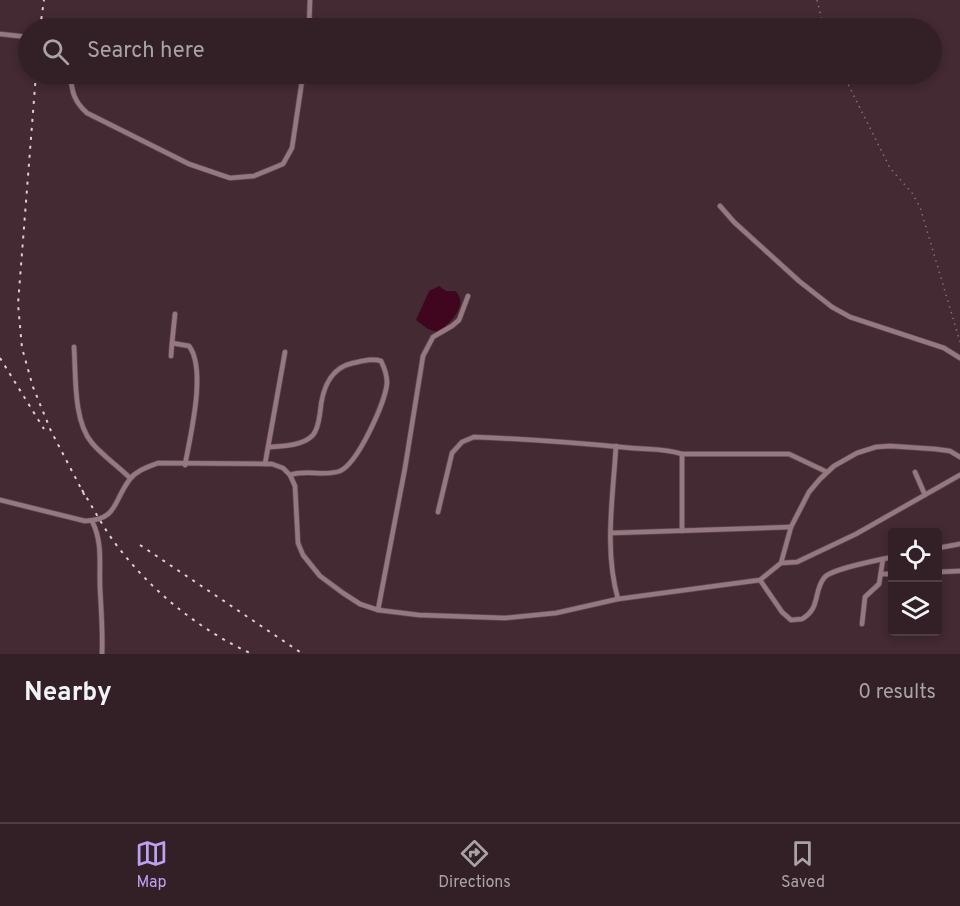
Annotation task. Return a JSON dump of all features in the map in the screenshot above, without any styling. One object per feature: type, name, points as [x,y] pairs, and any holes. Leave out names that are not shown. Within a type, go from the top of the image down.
[{"type":"lane","points":[[309,18],[310,0]]},
{"type":"lane","points":[[0,34],[18,36]]},
{"type":"lane","points":[[71,84],[78,105],[87,113],[189,164],[230,178],[254,176],[283,164],[292,148],[302,84]]},
{"type":"lane","points":[[720,206],[734,222],[798,280],[832,307],[850,317],[944,348],[960,358]]},
{"type":"lane","points":[[378,610],[405,468],[423,356],[433,337],[459,320],[468,296]]},
{"type":"lane","points":[[171,357],[175,314]]},
{"type":"lane","points":[[172,343],[189,346],[196,367],[196,392],[184,465]]},
{"type":"lane","points":[[74,347],[79,417],[83,429],[91,442],[130,478]]},
{"type":"lane","points":[[266,464],[285,352]]},
{"type":"lane","points":[[268,447],[306,441],[314,434],[318,425],[321,398],[329,378],[337,369],[366,360],[381,361],[387,382],[383,396],[369,434],[351,462],[346,468],[332,473],[300,471],[290,475]]},
{"type":"lane","points":[[438,512],[452,453],[462,442],[474,437],[664,449],[681,453],[789,454],[828,472]]},
{"type":"lane","points":[[616,446],[610,552],[612,580],[618,599]]},
{"type":"lane","points":[[781,563],[791,527],[809,492],[834,466],[857,453],[876,447],[890,446],[950,451],[960,457]]},
{"type":"lane","points":[[681,453],[682,531]]},
{"type":"lane","points":[[0,500],[92,521],[99,520],[113,510],[130,478],[143,468],[158,463],[272,464],[283,468],[290,475],[295,486],[298,543],[303,555],[320,576],[360,604],[378,610],[419,615],[505,618],[556,613],[618,599],[760,580],[781,563],[797,562],[856,534],[960,475]]},
{"type":"lane","points":[[915,472],[926,495]]},
{"type":"lane","points":[[92,521],[98,532],[100,548],[102,654]]},
{"type":"lane","points":[[611,533],[791,527]]},
{"type":"lane","points":[[942,548],[960,544]]},
{"type":"lane","points":[[760,580],[782,612],[791,620],[802,619],[814,609],[821,581],[826,575],[888,558]]},
{"type":"lane","points":[[862,624],[866,597],[879,584],[883,559]]},
{"type":"lane","points":[[942,572],[960,571]]},
{"type":"lane","points":[[881,574],[888,574]]},
{"type":"path","points":[[817,0],[822,18]]},
{"type":"path","points":[[848,84],[890,168],[912,193],[920,207],[960,342]]},
{"type":"shaded area","points":[[439,286],[446,291],[455,291],[460,301],[452,319],[437,332],[428,329],[416,320],[429,291]]},
{"type":"railway","points":[[41,18],[44,0]]},
{"type":"railway","points":[[35,84],[18,304],[22,348],[33,387],[51,431],[86,498]]},
{"type":"railway","points":[[0,358],[44,429]]},
{"type":"railway","points":[[82,490],[116,545],[150,583],[198,623],[252,654]]},
{"type":"railway","points":[[140,545],[303,654]]}]
